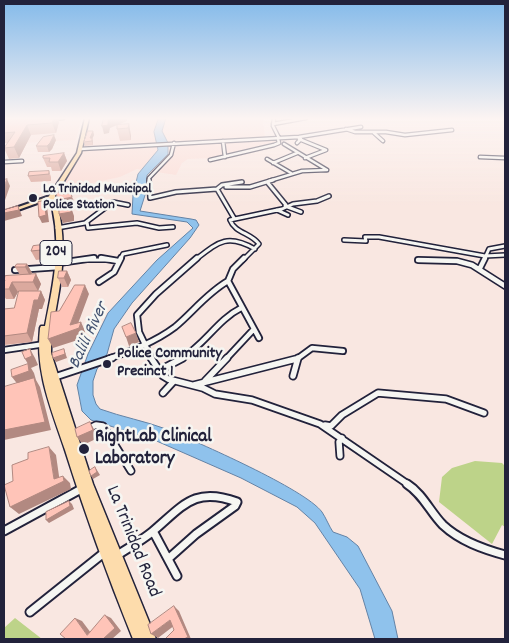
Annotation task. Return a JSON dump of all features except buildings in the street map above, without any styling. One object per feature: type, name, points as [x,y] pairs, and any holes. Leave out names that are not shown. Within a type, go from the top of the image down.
[{"type":"highway","points":[[50,197],[80,149]]},
{"type":"highway","name":"La Trinidad Road","points":[[50,197],[59,228],[57,269],[44,345],[51,379],[71,436],[85,487],[111,554],[139,639]]},
{"type":"highway","name":"La Trinidad Road","points":[[111,554],[150,639]]},
{"type":"main road","points":[[4,213],[50,197]]},
{"type":"street","points":[[80,149],[95,148]]},
{"type":"street","points":[[172,148],[171,155],[150,176],[148,185],[152,199],[172,193],[198,193],[242,182]]},
{"type":"street","points":[[224,148],[226,157]]},
{"type":"street","points":[[210,160],[259,148]]},
{"type":"street","points":[[217,189],[250,187],[302,171],[326,170],[290,148]]},
{"type":"street","points":[[304,158],[325,151],[319,148]]},
{"type":"street","points":[[273,163],[297,153]]},
{"type":"street","points":[[480,156],[505,158]]},
{"type":"street","points":[[267,159],[291,173]]},
{"type":"street","points":[[4,162],[22,161]]},
{"type":"street","points":[[268,183],[286,206],[301,212]]},
{"type":"street","points":[[217,189],[234,218]]},
{"type":"street","points":[[259,338],[228,281],[230,274],[255,249],[258,242],[232,226],[230,222],[234,218],[277,210],[286,206],[309,201],[319,202],[329,196]]},
{"type":"street","points":[[59,228],[87,222],[96,213],[113,202],[128,204]]},
{"type":"street","points":[[277,210],[288,215]]},
{"type":"street","points":[[87,222],[88,228],[137,223],[159,228],[173,227]]},
{"type":"street","points":[[344,240],[366,241],[365,237],[379,237],[485,256],[505,255]]},
{"type":"street","points":[[255,249],[231,239],[223,240],[210,247],[139,311],[137,323],[144,343],[163,376],[173,382],[216,394],[252,400],[320,424],[331,426],[345,411],[362,404],[372,395],[378,393],[446,399],[484,413]]},
{"type":"street","points":[[99,282],[114,272],[118,261],[126,252],[167,245]]},
{"type":"street","points":[[480,268],[489,249],[501,245],[505,246]]},
{"type":"street","points":[[15,270],[57,269],[98,258],[118,261]]},
{"type":"street","points":[[418,260],[427,264],[439,260],[456,261],[480,268],[505,286]]},
{"type":"street","points":[[51,379],[166,334],[208,292],[228,281]]},
{"type":"street","points":[[160,370],[190,354],[229,314],[241,308]]},
{"type":"street","points":[[204,382],[254,329]]},
{"type":"street","points":[[4,350],[44,345]]},
{"type":"street","points":[[192,386],[296,360],[312,348],[342,350]]},
{"type":"street","points":[[293,376],[296,360]]},
{"type":"street","points":[[163,393],[173,382]]},
{"type":"street","points":[[320,424],[414,488],[443,525],[474,546],[505,555]]},
{"type":"street","points":[[83,431],[96,425],[103,426],[130,472]]},
{"type":"street","points":[[340,456],[339,442],[342,438]]},
{"type":"street","points":[[4,531],[85,487]]},
{"type":"street","points":[[30,612],[111,554],[153,531],[174,509],[195,496],[206,494],[237,502],[235,506],[196,534],[168,559]]},
{"type":"street","points":[[153,531],[177,576]]},
{"type":"shaded area","points":[[83,148],[253,148],[215,158],[188,159],[182,163],[176,175],[137,169],[120,177],[87,184],[60,184],[82,154]]},
{"type":"green space","points":[[475,461],[502,463],[505,466],[505,527],[502,525],[492,544],[439,502],[442,477],[452,468]]},
{"type":"green space","points":[[15,618],[42,639],[4,639],[4,628]]},
{"type":"water","points":[[158,148],[168,148],[168,154],[147,175],[146,192],[140,211],[196,220],[199,225],[190,238],[132,303],[114,329],[107,354],[97,369],[93,381],[93,395],[96,404],[100,409],[158,426],[201,444],[273,479],[312,502],[322,512],[333,532],[347,537],[358,546],[392,611],[398,639],[375,639],[360,589],[315,523],[297,507],[241,478],[152,439],[91,420],[82,411],[77,385],[88,354],[108,313],[157,260],[193,228],[187,222],[132,214],[133,195],[138,174],[158,150]]},
{"type":"place","name":"La Trinidad Municipal Police Station","points":[[33,198]]},
{"type":"place","name":"Police Community Precinct 1","points":[[107,364]]},
{"type":"place","name":"RightLab Clinical Laboratory","points":[[84,449]]},
{"type":"water label","name":"Balili River","points":[[90,336]]}]
